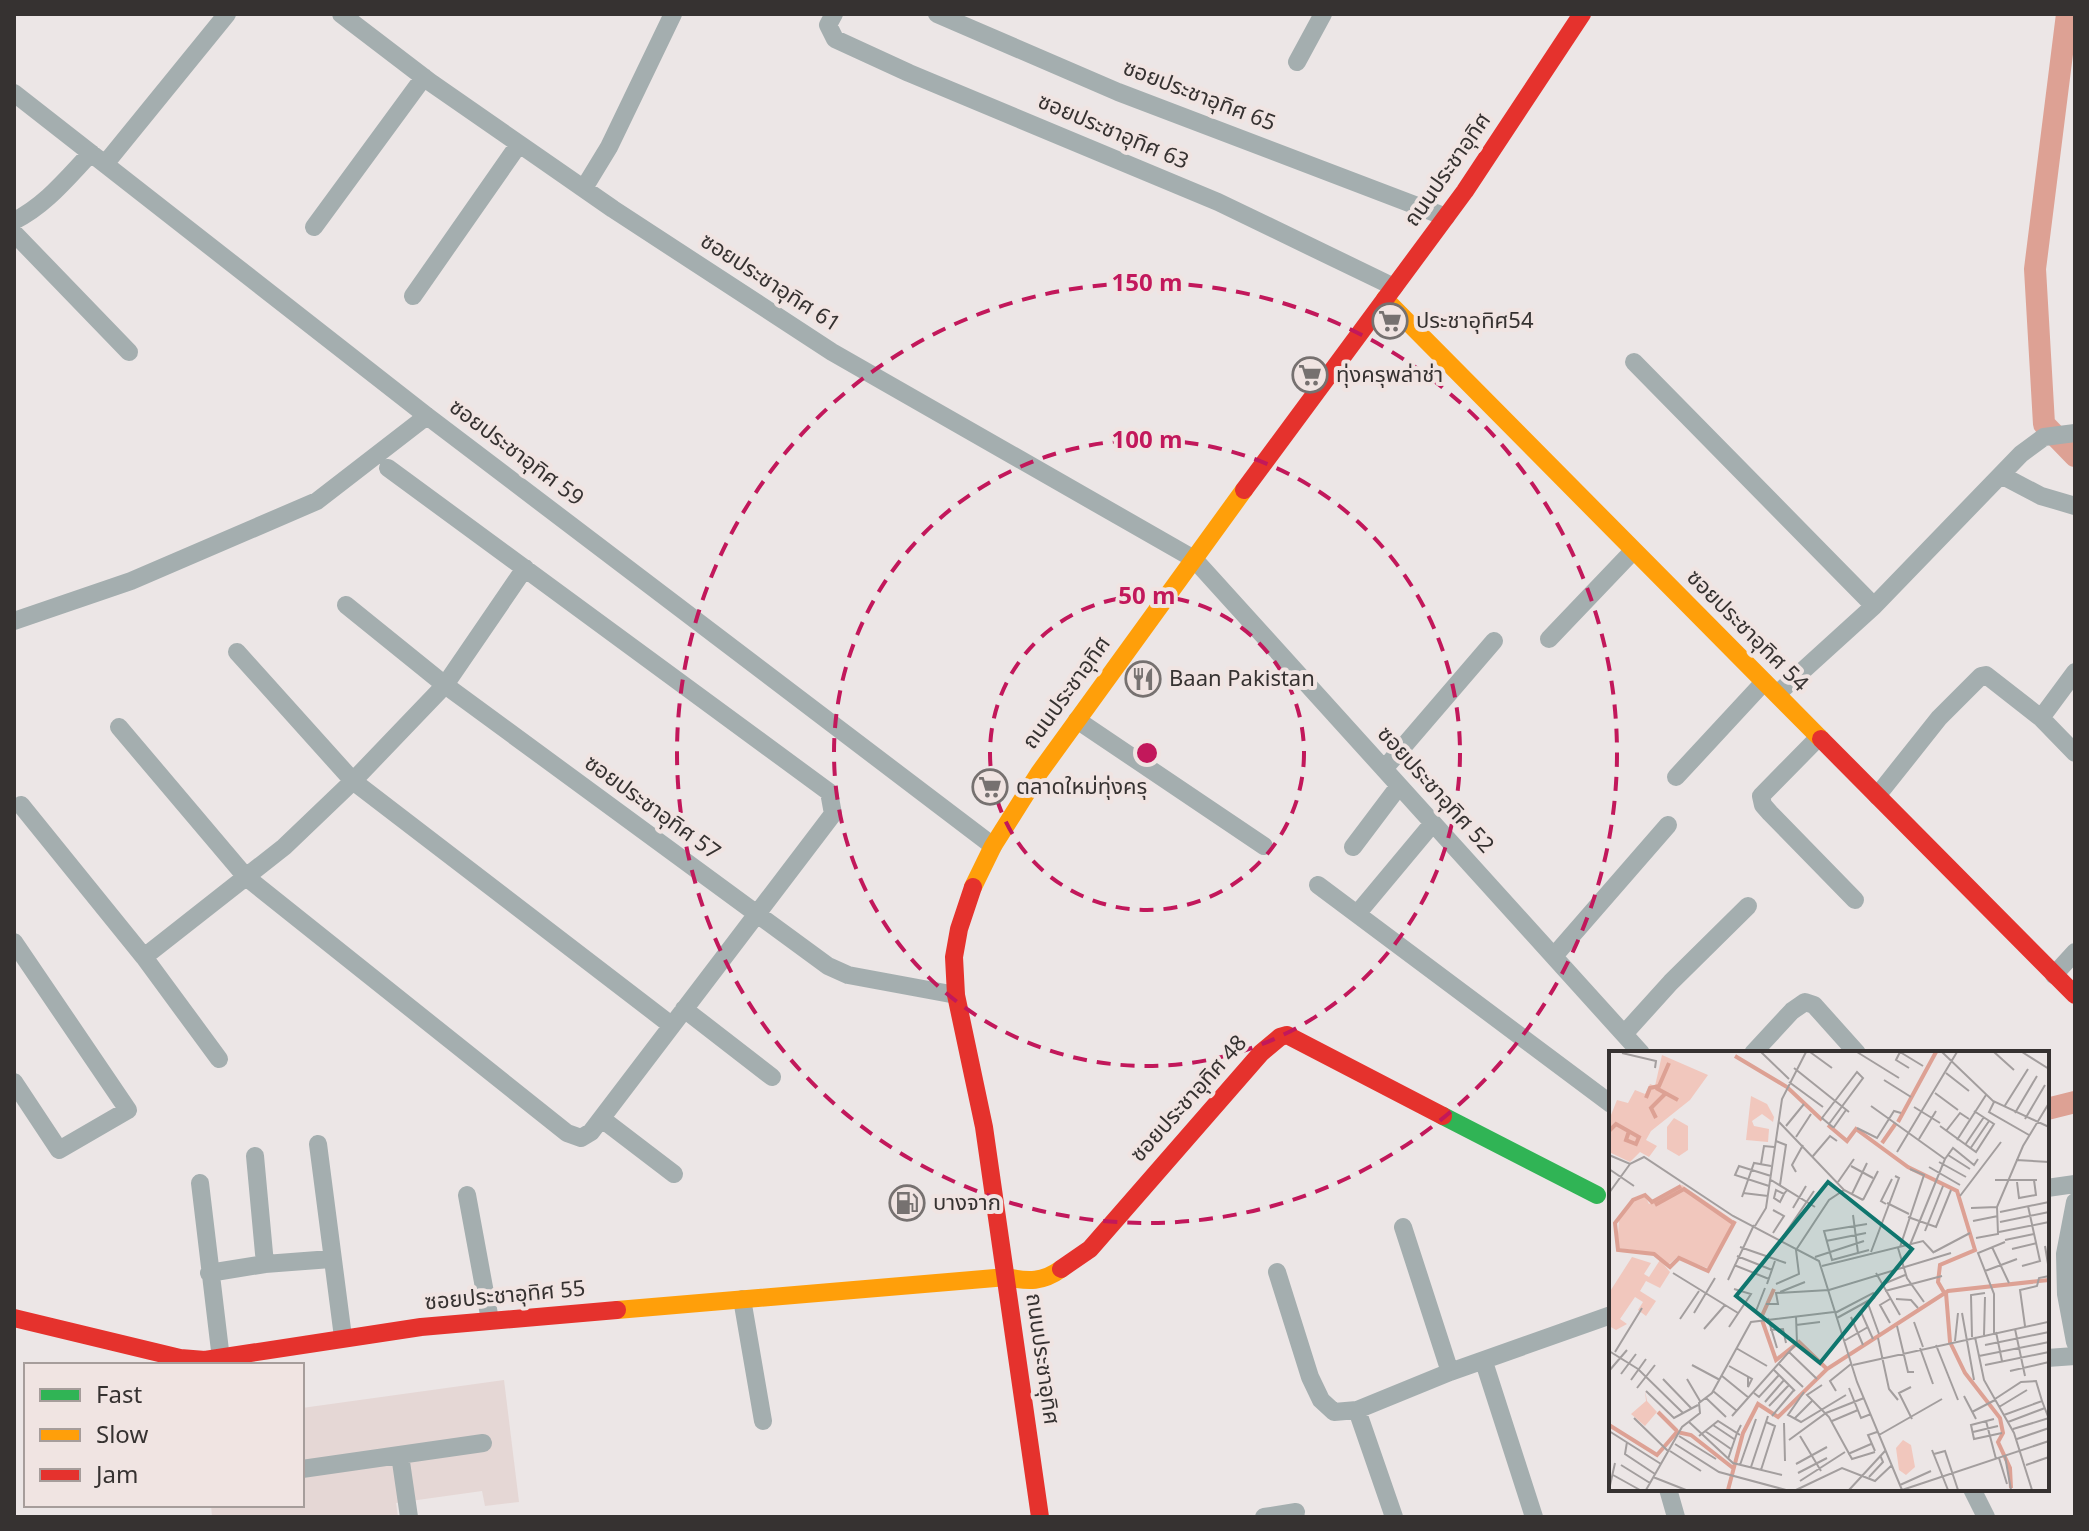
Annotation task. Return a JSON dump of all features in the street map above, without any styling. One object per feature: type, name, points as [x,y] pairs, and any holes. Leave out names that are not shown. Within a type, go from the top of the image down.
[{"type":"street","points":[[14,221],[31,212],[98,158],[227,14]]},
{"type":"street","name":"ซอยประชาอุทิศ 61","points":[[341,14],[519,144],[832,352],[1194,559]]},
{"type":"street","name":"ซอยประชาอุทิศ 63","points":[[834,14],[828,25],[835,39],[1218,202],[1390,293]]},
{"type":"street","name":"ซอยประชาอุทิศ 65","points":[[937,14],[983,23],[1118,92],[1446,217]]},
{"type":"street","points":[[1297,62],[1323,14]]},
{"type":"street","name":"ถนนประชาอุทิศ","points":[[1040,1517],[984,1127],[956,995],[954,957],[970,894],[993,846],[1077,720],[1446,217],[1582,14]]},
{"type":"street","points":[[584,188],[609,147],[667,16]]},
{"type":"street","points":[[314,227],[424,77]]},
{"type":"street","name":"ซอยประชาอุทิศ 59","points":[[14,93],[427,416],[993,846]]},
{"type":"street","points":[[413,296],[519,144]]},
{"type":"street","points":[[14,233],[129,352]]},
{"type":"street","name":"ซอยประชาอุทิศ 54","points":[[1390,293],[1633,551],[2075,995]]},
{"type":"street","points":[[1634,362],[1874,606]]},
{"type":"street","points":[[14,621],[131,581],[317,501],[427,416]]},
{"type":"street","points":[[1676,777],[1771,688],[1874,606],[2021,454],[2044,437],[2072,433]]},
{"type":"street","points":[[119,727],[246,877],[567,1133],[581,1138],[591,1132],[833,814],[829,792],[388,468]]},
{"type":"street","points":[[2001,475],[2041,496],[2075,506]]},
{"type":"street","points":[[1549,639],[1633,551]]},
{"type":"street","name":"ซอยประชาอุทิศ 52","points":[[1194,559],[1639,1051]]},
{"type":"street","points":[[144,957],[284,847],[353,781],[445,685],[525,568]]},
{"type":"street","name":"ซอยประชาอุทิศ 57","points":[[346,605],[445,685],[838,972],[956,995]]},
{"type":"street","points":[[1384,769],[1494,641]]},
{"type":"street","points":[[237,652],[353,781],[671,1025]]},
{"type":"street","points":[[2041,718],[2075,672]]},
{"type":"street","points":[[1877,796],[1939,718],[1981,676],[1995,680],[2041,718],[2075,753]]},
{"type":"street","points":[[1077,720],[1264,846]]},
{"type":"street","points":[[1819,737],[1761,796],[1762,801],[1855,900]]},
{"type":"street","points":[[1353,847],[1399,786]]},
{"type":"street","points":[[21,805],[144,957],[219,1059]]},
{"type":"street","points":[[1357,914],[1433,823]]},
{"type":"street","points":[[1554,956],[1668,825]]},
{"type":"street","points":[[1318,885],[1609,1103]]},
{"type":"street","points":[[1624,1034],[1671,982],[1748,906]]},
{"type":"street","points":[[14,942],[128,1110],[59,1150],[14,1082]]},
{"type":"street","points":[[2054,975],[2075,952]]},
{"type":"street","points":[[1755,1051],[1792,1011],[1805,1002],[1814,1005],[1855,1051]]},
{"type":"street","points":[[684,1009],[772,1077]]},
{"type":"street","name":"ซอยประชาอุทิศ 48","points":[[1007,1277],[1025,1281],[1047,1279],[1090,1249],[1261,1053],[1283,1035],[1597,1195]]},
{"type":"street","points":[[602,1119],[674,1174]]},
{"type":"street","points":[[318,1144],[343,1337]]},
{"type":"street","points":[[255,1156],[265,1264]]},
{"type":"street","points":[[200,1183],[221,1359]]},
{"type":"street","points":[[2049,1188],[2075,1184]]},
{"type":"street","points":[[467,1195],[490,1320]]},
{"type":"street","points":[[2075,1202],[2065,1254],[2066,1294],[2075,1342]]},
{"type":"street","points":[[1403,1227],[1450,1372]]},
{"type":"street","points":[[209,1273],[265,1264],[331,1259]]},
{"type":"street","points":[[1277,1272],[1310,1377],[1321,1400],[1334,1412],[1357,1410],[1450,1372],[1609,1318]]},
{"type":"street","name":"ซอยประชาอุทิศ 55","points":[[14,1318],[144,1357],[221,1359],[343,1337],[490,1320],[1007,1277]]},
{"type":"street","points":[[742,1299],[763,1421]]},
{"type":"street","points":[[2049,1358],[2075,1356]]},
{"type":"street","points":[[1484,1362],[1534,1517]]},
{"type":"street","points":[[1357,1410],[1394,1517]]},
{"type":"street","points":[[304,1469],[483,1443]]},
{"type":"street","points":[[400,1455],[409,1517]]},
{"type":"street","points":[[1669,1491],[1676,1517]]},
{"type":"street","points":[[1973,1491],[1986,1517]]},
{"type":"street","points":[[1264,1517],[1296,1512]]},
{"type":"shaded area","points":[[504,1380],[519,1502],[485,1506],[482,1491],[396,1503],[398,1517],[212,1517],[211,1507],[304,1507],[304,1408]]},
{"type":"waterway","points":[[2067,14],[2035,269],[2044,424],[2075,456]]},
{"type":"waterway","points":[[2049,1108],[2075,1102]]},
{"type":"traffic: fast","points":[[1443,1116],[1597,1195]]},
{"type":"traffic: slow","points":[[1385,299],[1821,739]]},
{"type":"traffic: slow","points":[[973,887],[993,846],[1039,773],[1244,490]]},
{"type":"traffic: slow","points":[[617,1310],[1007,1277],[1035,1280],[1061,1269]]},
{"type":"traffic: jam","points":[[1244,490],[1465,191],[1582,14]]},
{"type":"traffic: jam","points":[[1821,739],[2075,995]]},
{"type":"traffic: jam","points":[[973,887],[959,929],[954,957],[956,995],[984,1127],[1040,1517]]},
{"type":"traffic: jam","points":[[1061,1269],[1090,1249],[1261,1053],[1280,1037],[1287,1035],[1443,1116]]},
{"type":"traffic: jam","points":[[14,1318],[180,1358],[205,1360],[421,1327],[617,1310]]},
{"type":"place","name":"ประชาอุทิศ54","points":[[1390,321]]},
{"type":"place","name":"ทุ่งครุพล่าช่า","points":[[1310,375]]},
{"type":"place","name":"Baan Pakistan","points":[[1143,679]]},
{"type":"place","name":"ตลาดใหม่ทุ่งครุ","points":[[990,787]]},
{"type":"place","name":"บางจาก","points":[[907,1203]]}]
